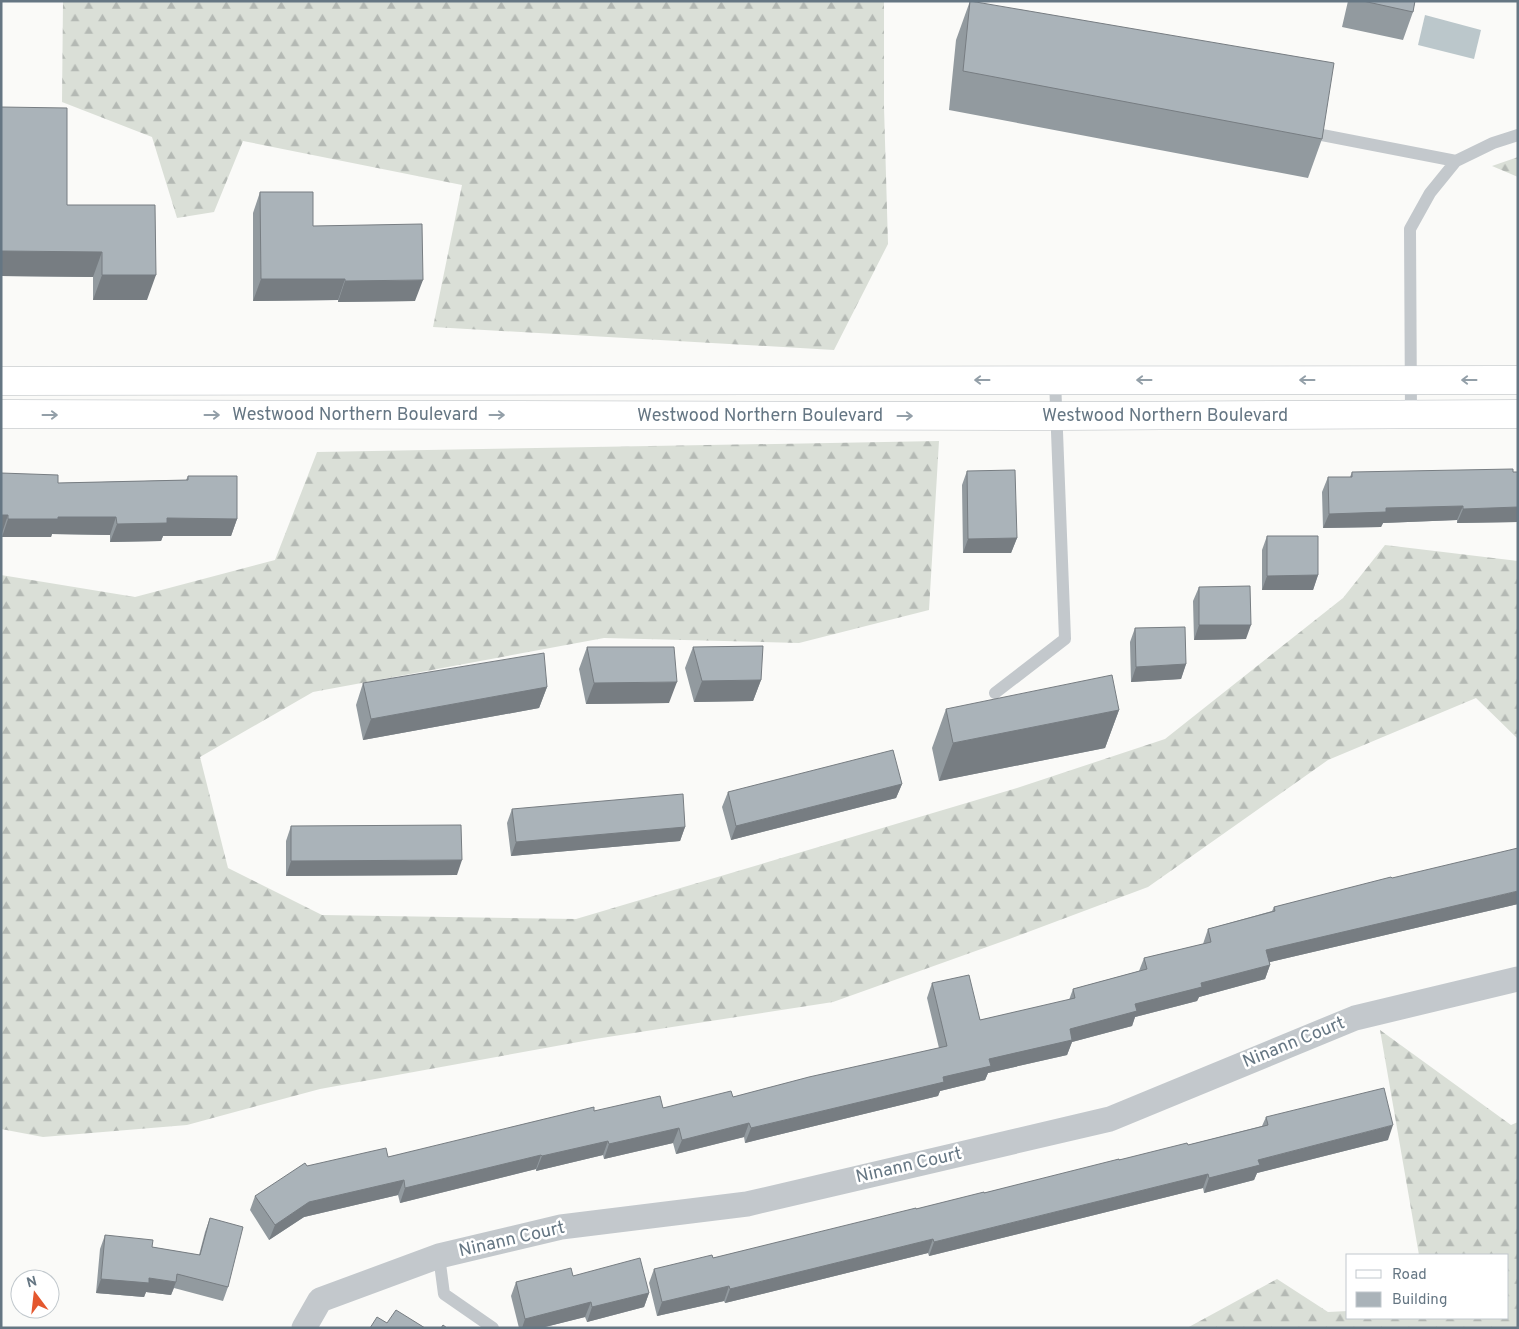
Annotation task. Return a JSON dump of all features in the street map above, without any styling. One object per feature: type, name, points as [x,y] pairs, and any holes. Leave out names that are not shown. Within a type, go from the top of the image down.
[{"type":"main road","name":"Westwood Northern Boulevard","points":[[1,381],[1518,380]]},
{"type":"main road","name":"Westwood Northern Boulevard","points":[[1,414],[1056,416],[1518,414]]},
{"type":"street","name":"Ninann Court","points":[[304,1328],[320,1300],[439,1256],[561,1227],[747,1204],[1110,1119],[1355,1018],[1518,979]]},
{"type":"lane","points":[[1322,135],[1456,161]]},
{"type":"lane","points":[[1411,414],[1410,229],[1430,193],[1456,161],[1493,143],[1518,135]]},
{"type":"lane","points":[[995,693],[1065,639],[1055,380]]},
{"type":"lane","points":[[439,1256],[444,1294],[493,1328]]},
{"type":"green space","points":[[63,1],[884,1],[884,107],[888,244],[834,350],[433,327],[462,185],[243,141],[214,212],[177,218],[152,137],[62,102]]},
{"type":"green space","points":[[1518,157],[1518,177],[1492,166]]},
{"type":"green space","points":[[939,441],[929,610],[799,643],[604,638],[313,692],[200,757],[228,868],[322,915],[576,919],[1017,788],[1165,739],[1343,598],[1385,545],[1518,561],[1518,739],[1476,698],[1328,760],[1148,887],[833,1002],[595,1039],[320,1089],[187,1125],[43,1137],[1,1129],[1,575],[135,597],[275,560],[317,452]]},
{"type":"green space","points":[[1380,1030],[1511,1125],[1518,1122],[1518,1328],[1187,1328],[1277,1279],[1328,1312],[1346,1311],[1346,1319],[1509,1319],[1509,1254],[1419,1254]]},
{"type":"shaded area","points":[[1425,15],[1481,30],[1474,59],[1418,45]]},
{"type":"building","points":[[970,1],[1334,63],[1322,139],[963,71]]},
{"type":"building","points":[[1363,1],[1415,1],[1413,12]]},
{"type":"building","points":[[1,107],[67,108],[67,205],[155,205],[156,275],[102,275],[102,252],[1,251]]},
{"type":"building","points":[[260,192],[313,192],[313,226],[422,224],[423,280],[261,279]]},
{"type":"building","points":[[1513,469],[1513,472],[1518,472],[1518,507],[1463,509],[1463,506],[1386,508],[1386,512],[1329,514],[1328,477],[1352,477],[1352,472]]},
{"type":"building","points":[[1015,470],[1017,538],[968,539],[967,471]]},
{"type":"building","points":[[1,473],[58,475],[58,483],[188,480],[188,476],[237,476],[237,519],[167,518],[167,523],[117,524],[116,517],[8,519],[8,515],[1,515]]},
{"type":"building","points":[[1267,536],[1318,536],[1318,575],[1267,576]]},
{"type":"building","points":[[1250,586],[1251,625],[1199,625],[1199,587]]},
{"type":"building","points":[[1185,627],[1186,664],[1136,667],[1135,628]]},
{"type":"building","points":[[763,646],[761,680],[702,681],[693,647]]},
{"type":"building","points":[[587,647],[674,647],[677,682],[594,683]]},
{"type":"building","points":[[544,653],[547,687],[371,719],[363,683]]},
{"type":"building","points":[[1112,675],[1119,710],[953,743],[946,709]]},
{"type":"building","points":[[893,750],[902,784],[736,826],[728,792]]},
{"type":"building","points":[[683,794],[685,827],[516,842],[512,809]]},
{"type":"building","points":[[461,825],[462,860],[291,861],[291,826]]},
{"type":"building","points":[[1518,848],[1518,891],[1266,950],[1270,965],[1201,983],[1202,987],[1135,1004],[1137,1011],[1070,1029],[1072,1040],[989,1059],[991,1066],[943,1077],[944,1082],[751,1128],[749,1123],[682,1140],[679,1128],[609,1144],[608,1141],[541,1155],[405,1188],[404,1180],[309,1202],[275,1225],[255,1196],[305,1163],[307,1166],[386,1148],[388,1157],[594,1107],[594,1111],[660,1096],[663,1108],[731,1091],[733,1097],[809,1077],[947,1046],[932,983],[969,975],[980,1020],[1075,998],[1073,989],[1147,969],[1144,958],[1211,942],[1208,929],[1275,911],[1274,907],[1391,877]]},
{"type":"building","points":[[1384,1088],[1393,1125],[1258,1160],[1260,1165],[1209,1178],[1208,1174],[934,1242],[933,1239],[730,1289],[729,1286],[662,1302],[654,1269],[712,1255],[713,1258],[1119,1159],[1187,1143],[1188,1145],[1268,1125],[1266,1117]]},
{"type":"building","points":[[210,1218],[243,1227],[228,1287],[177,1274],[176,1282],[149,1278],[149,1283],[101,1279],[105,1235],[153,1240],[152,1247],[200,1255]]},
{"type":"building","points":[[640,1258],[649,1293],[592,1307],[591,1302],[525,1319],[516,1282],[571,1268],[573,1276]]},
{"type":"building","points":[[396,1310],[425,1328],[370,1328],[377,1317],[387,1323]]}]
